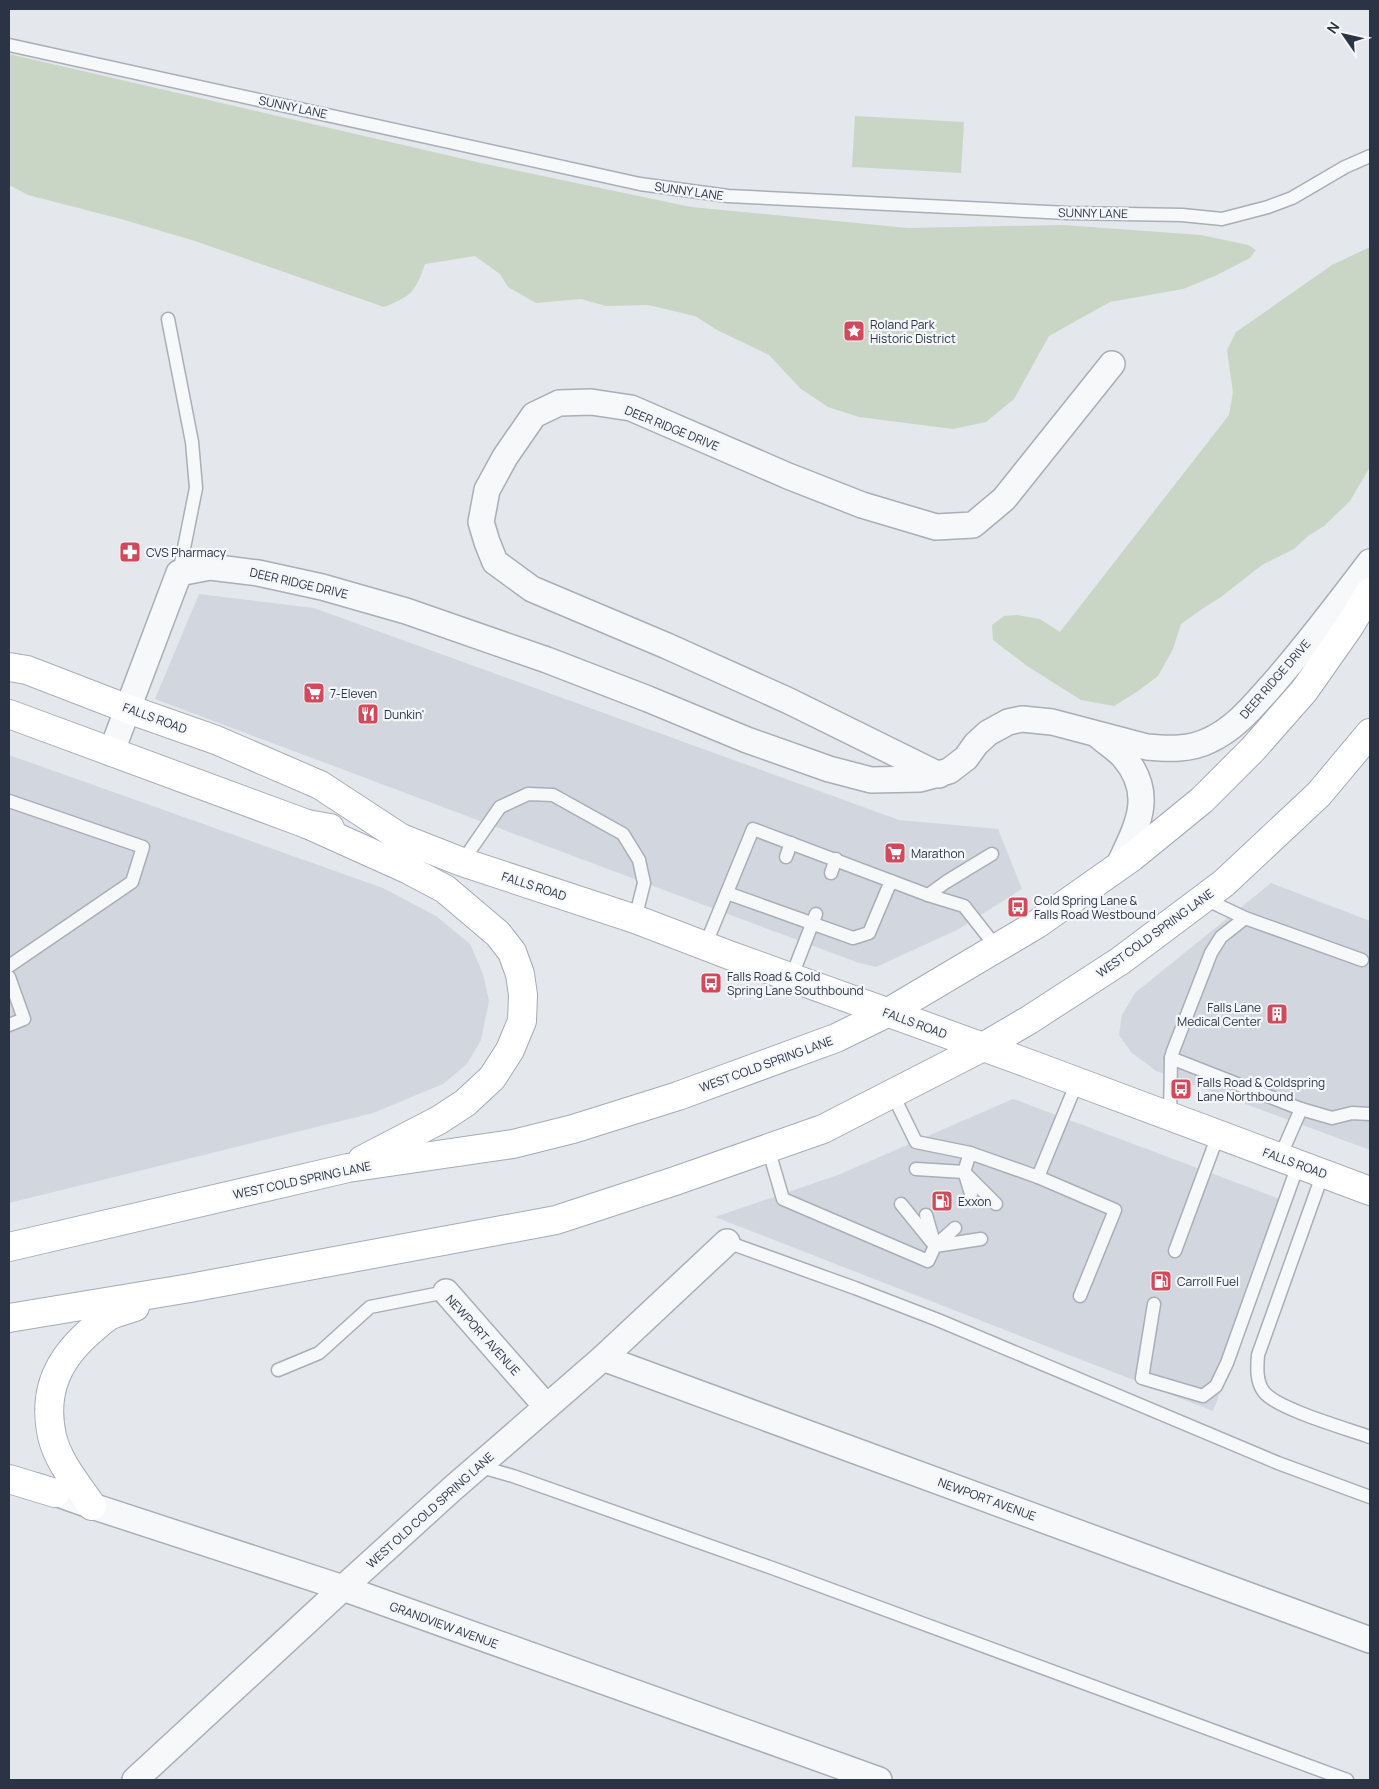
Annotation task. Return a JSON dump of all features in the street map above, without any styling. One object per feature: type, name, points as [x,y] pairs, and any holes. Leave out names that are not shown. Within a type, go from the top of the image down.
[{"type":"main road","name":"WEST COLD SPRING LANE","points":[[9,1247],[348,1168],[514,1144],[572,1129],[678,1096],[836,1038],[887,1013],[1038,924],[1118,867],[1202,800],[1253,750],[1304,691],[1349,627],[1370,592]]},
{"type":"main road","name":"FALLS ROAD","points":[[9,667],[27,670],[216,740],[320,785],[401,838],[462,862],[635,919],[1370,1191]]},
{"type":"main road","name":"FALLS ROAD","points":[[9,714],[308,824],[401,838]]},
{"type":"main road","name":"WEST COLD SPRING LANE","points":[[9,1318],[190,1288],[556,1220],[823,1129],[983,1047],[1029,1020],[1120,960],[1224,883],[1319,794],[1370,733]]},
{"type":"main road","points":[[308,824],[407,869],[445,889],[498,934],[512,952],[520,974],[523,995],[522,1021],[510,1050],[492,1078],[465,1103],[439,1120],[348,1168]]},
{"type":"main road","points":[[92,1506],[64,1466],[53,1437],[49,1410],[53,1384],[61,1366],[77,1342],[110,1316],[190,1288]]},
{"type":"main road","points":[[9,1479],[55,1493]]},
{"type":"street","name":"DEER RIDGE DRIVE","points":[[940,775],[780,697],[667,646],[532,589],[496,562],[481,522],[486,490],[504,457],[534,415],[559,403],[591,402],[631,408],[862,506],[936,527],[973,524],[1004,498],[1112,364]]},
{"type":"street","name":"DEER RIDGE DRIVE","points":[[179,573],[210,567],[258,573],[322,587],[406,611],[648,699],[747,740],[829,769],[871,780],[920,779],[940,775],[958,765],[988,733],[1008,722],[1022,719],[1032,719],[1093,732],[1147,747],[1176,749],[1198,745],[1222,734],[1246,714],[1288,666],[1370,562]]},
{"type":"street","points":[[111,753],[179,573]]},
{"type":"street","name":"DEER RIDGE DRIVE","points":[[1093,732],[1122,755],[1132,769],[1140,788],[1142,804],[1139,822],[1118,867]]},
{"type":"street","name":"WEST OLD COLD SPRING LANE","points":[[136,1780],[342,1588],[546,1406],[603,1358],[727,1242]]},
{"type":"street","name":"NEWPORT AVENUE","points":[[446,1292],[546,1406]]},
{"type":"street","name":"NEWPORT AVENUE","points":[[603,1358],[1370,1640]]},
{"type":"street","name":"GRANDVIEW AVENUE","points":[[9,1473],[55,1493],[342,1588],[879,1780]]},
{"type":"lane","name":"SUNNY LANE","points":[[9,44],[640,184],[728,196],[1068,213],[1174,215],[1222,220],[1292,198],[1346,167],[1370,156]]},
{"type":"lane","points":[[168,319],[192,442],[196,488],[179,573]]},
{"type":"lane","points":[[462,862],[500,807],[528,794],[553,795],[623,834],[639,860],[644,883],[635,919]]},
{"type":"lane","points":[[9,801],[143,847],[132,882],[9,966]]},
{"type":"lane","points":[[705,946],[753,829],[928,896],[964,906],[997,948]]},
{"type":"lane","points":[[786,857],[790,843]]},
{"type":"lane","points":[[928,896],[992,854]]},
{"type":"lane","points":[[831,873],[836,860]]},
{"type":"lane","points":[[728,893],[768,902],[814,919],[853,938],[870,933],[891,881]]},
{"type":"lane","points":[[1203,898],[1245,918],[1362,960]]},
{"type":"lane","points":[[1170,1116],[1171,1058],[1211,953],[1221,937],[1245,918]]},
{"type":"lane","points":[[791,978],[814,919]]},
{"type":"lane","points":[[9,978],[24,1018],[9,1026]]},
{"type":"lane","points":[[1171,1058],[1301,1109],[1332,1118],[1352,1113],[1370,1114]]},
{"type":"lane","points":[[1038,1177],[1077,1082]]},
{"type":"lane","points":[[892,1093],[916,1142],[970,1153],[1038,1177],[1115,1210],[1080,1296]]},
{"type":"lane","points":[[1301,1109],[1301,1165],[1256,1370],[1264,1392],[1281,1405],[1370,1437]]},
{"type":"lane","points":[[1175,1251],[1218,1135]]},
{"type":"lane","points":[[768,1148],[783,1199],[928,1262],[935,1246],[955,1228]]},
{"type":"lane","points":[[970,1153],[964,1172],[970,1194]]},
{"type":"lane","points":[[1154,1304],[1142,1378],[1203,1396],[1216,1386],[1227,1363],[1301,1165]]},
{"type":"lane","points":[[916,1169],[964,1172],[996,1204]]},
{"type":"lane","points":[[941,1181],[964,1172]]},
{"type":"lane","points":[[901,1204],[935,1246]]},
{"type":"lane","points":[[926,1215],[935,1246]]},
{"type":"lane","points":[[935,1246],[981,1239]]},
{"type":"lane","points":[[727,1242],[938,1320],[1278,1462],[1370,1497]]},
{"type":"lane","name":"NEWPORT AVENUE","points":[[278,1370],[319,1353],[370,1307],[446,1292]]},
{"type":"lane","points":[[478,1466],[513,1476],[775,1569],[1347,1780]]},
{"type":"shaded area","points":[[199,594],[314,608],[899,820],[998,829],[1022,889],[957,930],[876,967],[859,963],[155,699]]},
{"type":"shaded area","points":[[9,755],[383,888],[436,916],[470,944],[483,974],[489,1001],[481,1040],[467,1064],[443,1084],[373,1113],[9,1203]]},
{"type":"shaded area","points":[[1271,883],[1370,921],[1370,1150],[1156,1071],[1131,1052],[1119,1035],[1122,1015],[1135,993]]},
{"type":"shaded area","points":[[1013,1099],[1291,1203],[1213,1411],[715,1217],[838,1175]]},
{"type":"green space","points":[[9,54],[481,163],[691,207],[908,228],[1063,225],[1201,235],[1248,245],[1256,250],[1250,258],[1215,276],[1183,289],[1110,302],[1049,336],[1014,399],[986,422],[953,429],[859,417],[828,407],[801,389],[769,355],[717,330],[695,316],[648,305],[606,306],[581,299],[536,303],[508,287],[500,274],[475,256],[425,264],[411,292],[401,300],[384,307],[195,241],[121,219],[28,195],[9,185]]},
{"type":"green space","points":[[855,116],[964,122],[961,173],[852,167]]},
{"type":"green space","points":[[1370,247],[1370,467],[1350,501],[1324,526],[1308,536],[1294,549],[1262,565],[1221,597],[1181,624],[1173,649],[1158,676],[1114,706],[1081,700],[1027,666],[993,640],[992,625],[1004,616],[1017,615],[1040,619],[1060,632],[1229,415],[1233,392],[1227,350],[1236,332],[1332,265]]},
{"type":"place","name":"Roland Park Historic District","points":[[854,331]]},
{"type":"place","name":"CVS Pharmacy","points":[[130,552]]},
{"type":"place","name":"7-Eleven","points":[[314,693]]},
{"type":"place","name":"Dunkin'","points":[[368,714]]},
{"type":"place","name":"Marathon","points":[[895,853]]},
{"type":"place","name":"Cold Spring Lane & Falls Road Westbound","points":[[1018,907]]},
{"type":"place","name":"Falls Road & Cold Spring Lane Southbound","points":[[711,983]]},
{"type":"place","name":"Falls Lane Medical Center","points":[[1277,1014]]},
{"type":"place","name":"Falls Road & Coldspring Lane Northbound","points":[[1181,1089]]},
{"type":"place","name":"Exxon","points":[[942,1201]]},
{"type":"place","name":"Carroll Fuel","points":[[1161,1281]]}]
